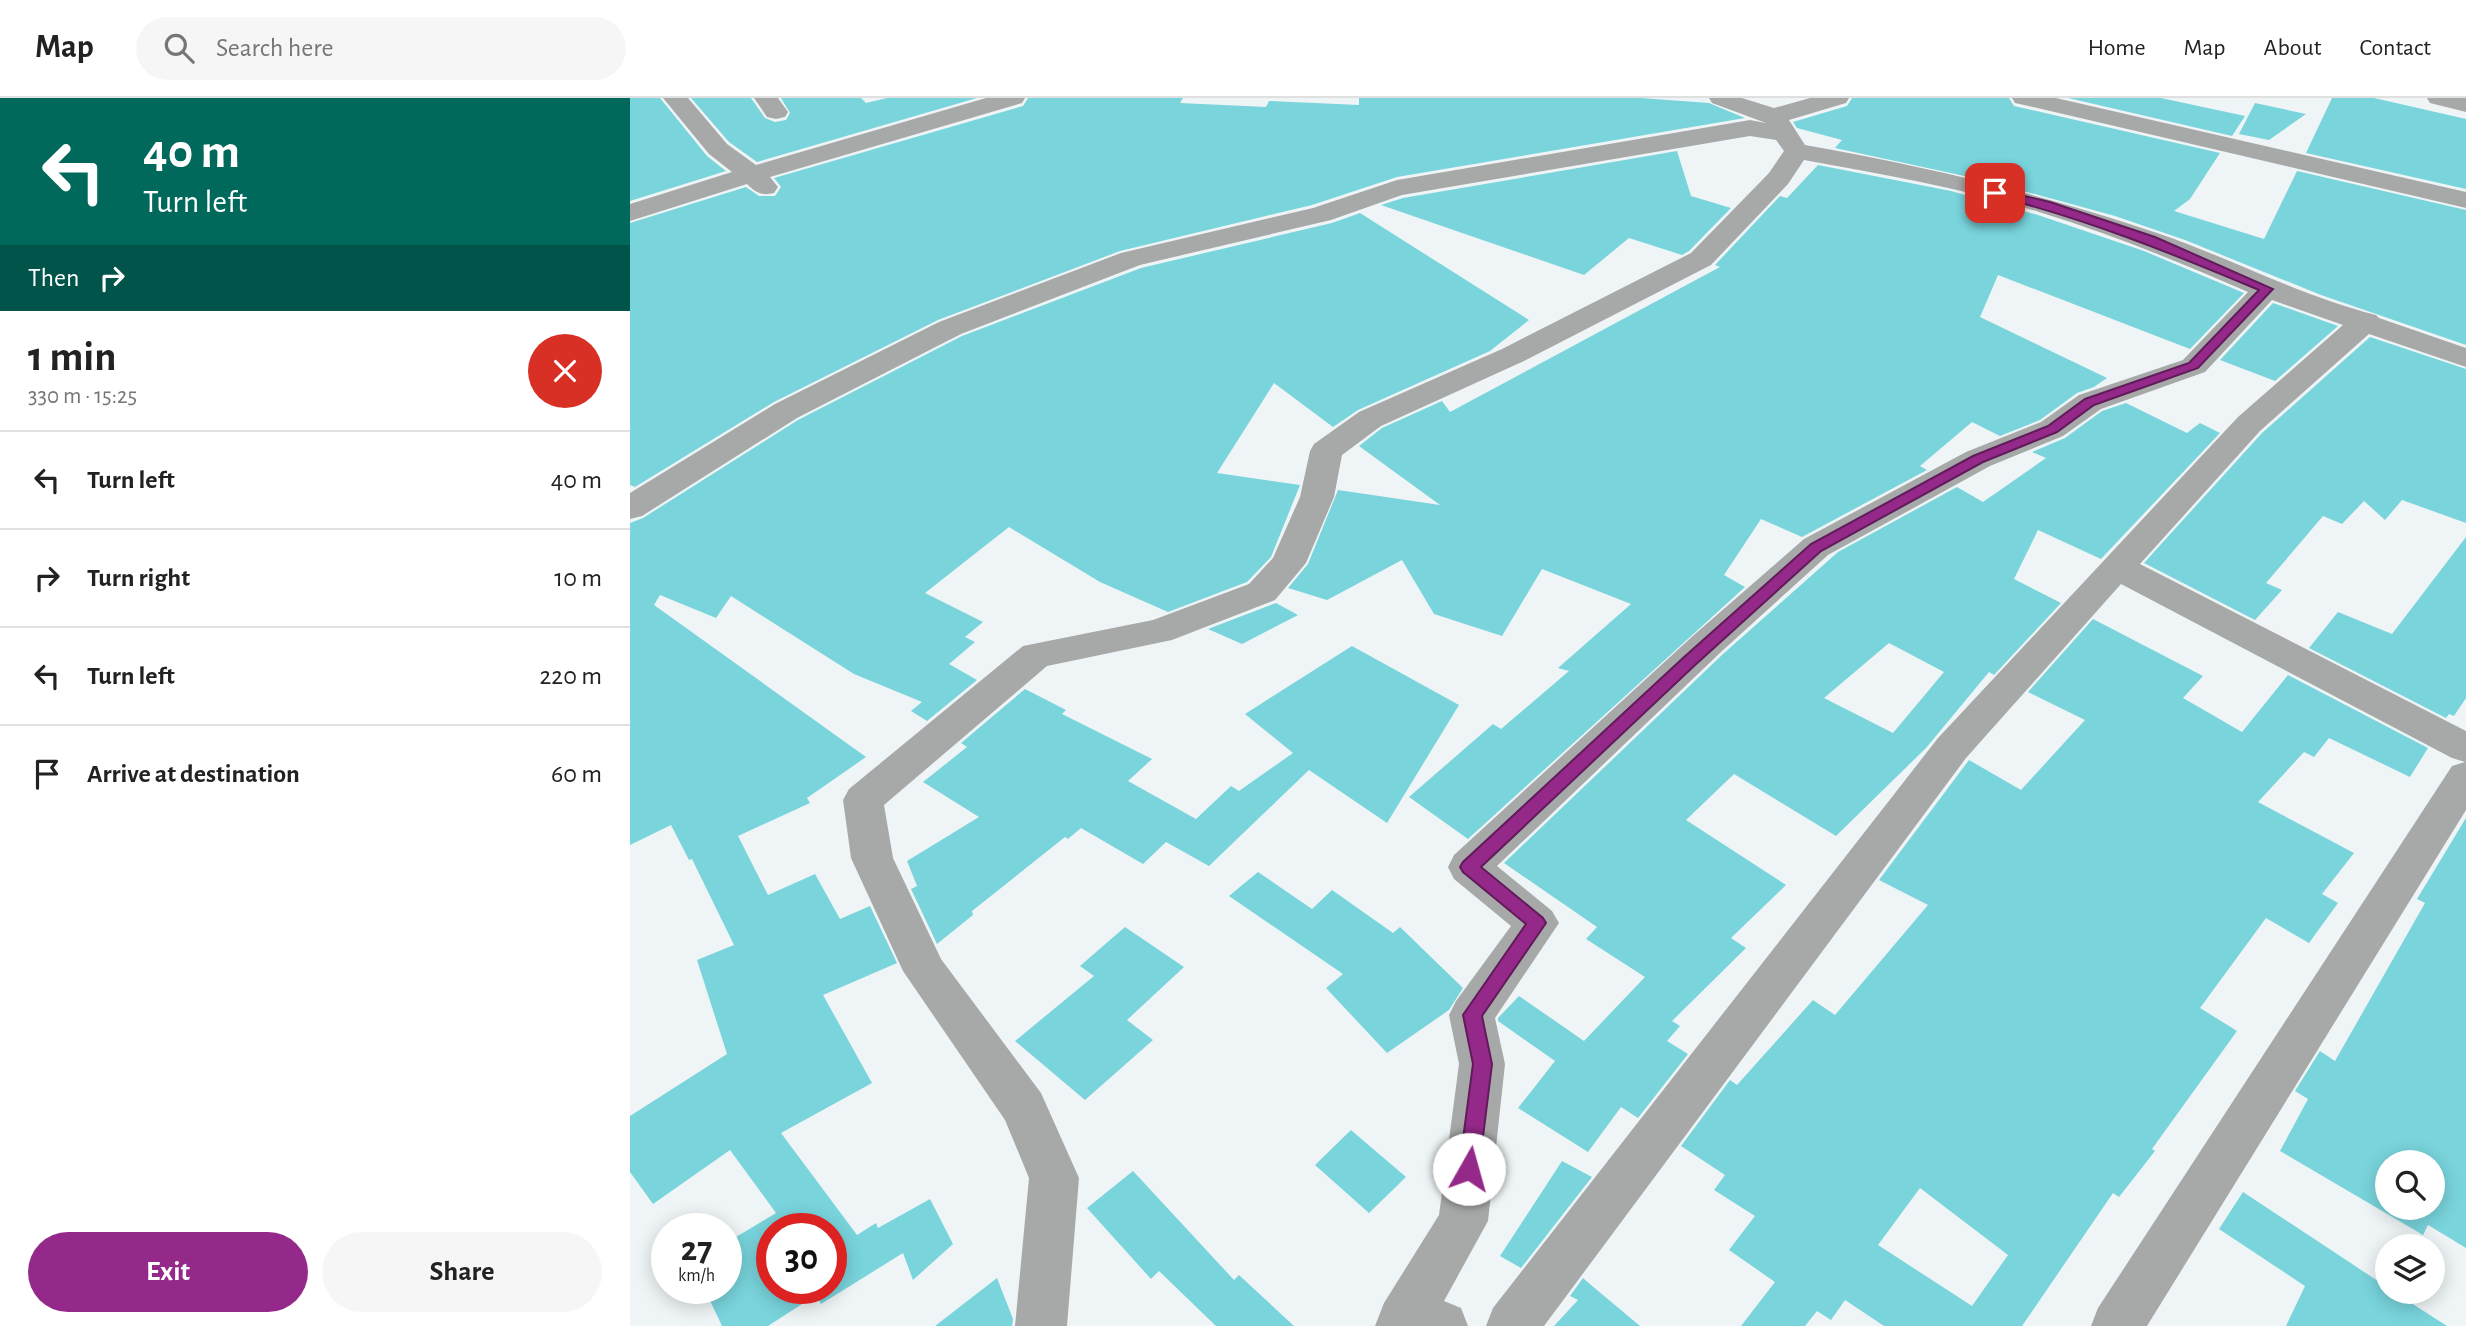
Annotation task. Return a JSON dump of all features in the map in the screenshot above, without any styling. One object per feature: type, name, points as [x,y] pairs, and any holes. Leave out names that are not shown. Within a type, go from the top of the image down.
[{"type":"street","points":[[675,98],[718,149],[760,183]]},
{"type":"street","points":[[630,213],[760,183],[1013,98]]},
{"type":"street","points":[[1721,98],[1754,112],[1785,134]]},
{"type":"street","points":[[1041,1326],[1054,1178],[1024,1108],[925,971],[872,858],[863,800],[1036,656],[1159,631],[1262,592],[1287,563],[1317,497],[1326,451],[1370,419],[1513,355],[1701,259],[1779,178],[1785,134],[1837,98]]},
{"type":"street","points":[[2024,98],[2466,200]]},
{"type":"street","points":[[2439,98],[2466,105]]},
{"type":"street","points":[[630,508],[786,411],[950,328],[1131,259],[1321,214],[1397,188],[1750,128],[1785,134],[1893,169],[2046,205],[2151,240],[2267,289],[2366,321],[2466,358]]},
{"type":"street","points":[[1415,1324],[1463,1221],[1482,1064],[1472,1015],[1537,923],[1469,867],[1816,547],[1978,459],[2052,429],[2090,402],[2194,366],[2267,289]]},
{"type":"street","points":[[1511,1326],[1952,748],[2249,424],[2366,321]]},
{"type":"street","points":[[2117,566],[2466,748]]},
{"type":"street","points":[[2117,1326],[2466,777]]},
{"type":"building","points":[[630,98],[660,98],[707,156],[726,171],[630,201]]},
{"type":"building","points":[[691,98],[751,98],[765,118],[775,122],[786,120],[790,113],[781,98],[861,98],[866,103],[887,98],[977,98],[757,162],[729,142]]},
{"type":"building","points":[[1028,98],[1183,98],[1180,103],[1266,107],[1269,101],[1359,105],[1359,98],[1641,98],[1709,103],[1745,118],[1397,177],[1312,205],[1120,251],[938,320],[774,402],[635,487],[630,485],[630,223],[746,187],[759,196],[775,196],[781,187],[774,178],[1023,106]]},
{"type":"building","points":[[1852,98],[2009,98],[2014,106],[2220,153],[2190,199],[2174,211],[2264,239],[2297,171],[2466,210],[2466,345],[2321,295],[2185,240],[2115,216],[1983,180],[1835,148],[1842,140],[1797,128],[1793,122],[1847,106]]},
{"type":"building","points":[[2068,98],[2161,98],[2245,116],[2232,136]]},
{"type":"building","points":[[2332,98],[2374,98],[2466,119],[2466,189],[2306,153]]},
{"type":"building","points":[[2255,103],[2306,114],[2269,140],[2239,134]]},
{"type":"building","points":[[1677,151],[1691,196],[1731,208],[1682,255],[1629,238],[1584,275],[1381,205],[1403,198]]},
{"type":"building","points":[[1818,165],[1951,191],[2038,215],[2144,251],[2244,293],[2190,349],[1998,275],[1980,317],[2107,378],[2094,387],[2077,393],[2040,420],[2000,436],[1972,422],[1920,466],[1927,470],[1802,537],[1761,519],[1724,575],[1745,587],[1468,839],[1409,797],[1493,724],[1501,729],[1569,671],[1558,668],[1631,604],[1542,569],[1502,636],[1434,614],[1402,560],[1327,600],[1288,588],[1308,564],[1338,490],[1440,505],[1359,446],[1382,428],[1442,401],[1450,412],[1720,267],[1715,265],[1780,196],[1787,198]]},
{"type":"building","points":[[1360,213],[1529,320],[1490,351],[1358,410],[1333,427],[1274,383],[1217,473],[1300,485],[1271,557],[1247,582],[1168,612],[1100,582],[1009,527],[925,593],[983,622],[965,637],[975,642],[949,664],[977,680],[927,721],[911,711],[922,702],[854,674],[731,596],[716,618],[660,595],[654,605],[866,757],[807,798],[810,803],[738,836],[768,895],[815,874],[840,919],[870,906],[897,963],[823,995],[872,1083],[781,1133],[841,1213],[776,1213],[730,1150],[653,1204],[630,1172],[630,1116],[727,1054],[697,960],[734,945],[692,859],[689,860],[671,825],[630,845],[630,523],[643,518],[798,420],[962,336],[1141,268],[1332,223]]},
{"type":"building","points":[[2273,303],[2338,326],[2275,381],[2220,360]]},
{"type":"building","points":[[2370,337],[2466,369],[2466,523],[2402,500],[2385,520],[2364,501],[2342,524],[2323,516],[2266,583],[2282,590],[2255,620],[2144,563],[2262,433]]},
{"type":"building","points":[[2126,403],[2187,433],[2200,423],[2220,433],[2101,559],[2038,530],[2014,579],[2061,603],[1994,675],[1989,672],[1926,748],[1836,836],[1734,774],[1686,820],[1786,885],[1731,938],[1746,948],[1672,1021],[1680,1026],[1667,1041],[1688,1054],[1638,1118],[1621,1107],[1588,1152],[1518,1108],[1555,1061],[1498,1021],[1519,996],[1584,1041],[1645,977],[1586,939],[1597,927],[1504,863],[1723,654],[1838,552],[1957,487],[1983,502],[2046,458],[2032,452],[2065,438],[2102,411]],"holes":[[[1889,643],[1944,672],[1893,733],[1824,698]]]},
{"type":"building","points":[[2466,537],[2466,698],[2454,716],[2449,714],[2446,718],[2309,648],[2338,612],[2392,634]]},
{"type":"building","points":[[1276,603],[1298,615],[1242,644],[1208,629]]},
{"type":"building","points":[[2093,619],[2203,676],[2183,698],[2242,732],[2288,675],[2428,748],[2410,777],[2329,738],[2314,757],[2304,752],[2258,802],[2354,853],[2322,894],[2338,903],[2309,943],[2266,918],[2200,1008],[2237,1031],[2152,1149],[2155,1151],[2119,1197],[2113,1193],[2022,1326],[1884,1326],[1845,1300],[1831,1320],[1817,1311],[1805,1326],[1741,1326],[1775,1282],[1729,1250],[1755,1216],[1714,1190],[1725,1175],[1681,1146],[1730,1080],[1737,1085],[1813,1000],[1835,1015],[1928,905],[1879,880],[1969,760],[2021,790],[2085,720],[2028,692]],"holes":[[[1920,1188],[2008,1255],[1972,1306],[1878,1245]]]},
{"type":"building","points":[[1352,646],[1459,705],[1387,823],[1309,770],[1209,866],[1166,842],[1143,864],[1081,828],[1068,839],[1065,837],[972,911],[973,915],[937,944],[911,889],[917,886],[907,861],[979,817],[923,782],[967,747],[961,743],[1025,689],[1066,710],[1062,714],[1152,759],[1128,781],[1196,819],[1231,786],[1239,791],[1293,753],[1245,714]]},
{"type":"building","points":[[2466,818],[2466,1248],[2428,1225],[2421,1234],[2397,1220],[2445,1220],[2445,1150],[2375,1150],[2375,1207],[2280,1151],[2308,1099],[2295,1091],[2320,1051],[2335,1061],[2425,903],[2417,899]]},
{"type":"building","points":[[1258,872],[1312,909],[1332,890],[1393,933],[1400,927],[1463,988],[1449,1010],[1387,1053],[1326,988],[1343,974],[1229,896]]},
{"type":"building","points":[[1125,927],[1184,967],[1127,1020],[1153,1040],[1085,1100],[1015,1041],[1094,976],[1080,966]]},
{"type":"building","points":[[1351,1130],[1406,1177],[1369,1213],[1315,1165]]},
{"type":"building","points":[[1562,1161],[1592,1177],[1521,1268],[1500,1256]]},
{"type":"building","points":[[1133,1171],[1234,1280],[1239,1275],[1294,1326],[1216,1326],[1159,1271],[1151,1279],[1087,1208]]},
{"type":"building","points":[[2243,1192],[2375,1279],[2375,1304],[2413,1304],[2447,1326],[2286,1326],[2305,1286],[2219,1229]]},
{"type":"building","points":[[930,1199],[953,1244],[913,1280],[903,1253],[847,1288],[847,1222],[857,1235],[876,1223],[878,1228]]},
{"type":"building","points":[[756,1225],[756,1304],[802,1304],[768,1326],[722,1326],[712,1304],[742,1304],[742,1233]]},
{"type":"building","points":[[997,1278],[1013,1319],[1012,1326],[935,1326]]},
{"type":"building","points":[[1583,1278],[1640,1326],[1554,1326],[1578,1300],[1570,1296]]},
{"type":"route","points":[[1469,1169],[1482,1064],[1472,1015],[1537,923],[1469,867],[1688,662],[1816,547],[1978,459],[2052,429],[2090,402],[2194,366],[2267,289],[2151,240],[2046,205],[1995,193]]}]
